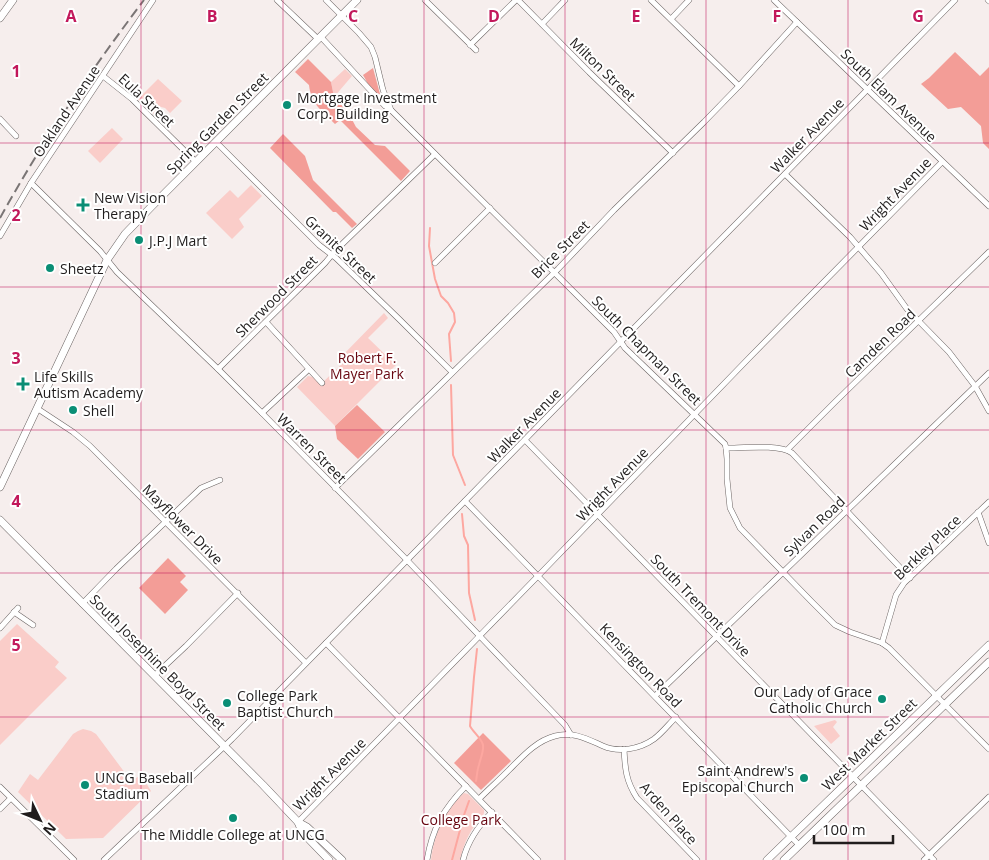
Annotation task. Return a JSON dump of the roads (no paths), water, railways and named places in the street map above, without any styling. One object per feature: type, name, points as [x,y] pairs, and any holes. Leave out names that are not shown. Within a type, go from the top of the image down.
[{"type":"main road","points":[[0,18],[13,0]]},
{"type":"main road","name":"Spring Garden Street","points":[[0,487],[107,260],[116,245],[357,0]]},
{"type":"main road","name":"South Josephine Boyd Street","points":[[0,520],[298,822],[307,827],[342,860]]},
{"type":"main road","name":"West Market Street","points":[[767,860],[989,645]]},
{"type":"main road","name":"West Market Street","points":[[784,860],[989,662]]},
{"type":"main road","name":"South Josephine Boyd Street","points":[[298,822],[302,832],[329,860]]},
{"type":"street","name":"Oakland Avenue","points":[[0,236],[31,184],[153,0]]},
{"type":"street","points":[[277,0],[320,38],[391,110]]},
{"type":"street","name":"South Chapman Street","points":[[326,0],[364,39],[373,52],[383,90],[391,110],[614,332],[620,342],[725,444],[726,448]]},
{"type":"street","points":[[425,0],[476,50]]},
{"type":"street","points":[[470,44],[517,0]]},
{"type":"street","name":"Milton Street","points":[[517,0],[673,153]]},
{"type":"street","points":[[542,24],[566,0]]},
{"type":"street","points":[[651,0],[740,86]]},
{"type":"street","points":[[670,19],[689,0]]},
{"type":"street","name":"South Elam Avenue","points":[[774,0],[989,206]]},
{"type":"street","name":"Walker Avenue","points":[[104,860],[225,746],[955,0]]},
{"type":"street","name":"Brice Street","points":[[336,488],[740,86],[797,22]]},
{"type":"street","name":"Eula Street","points":[[103,76],[132,100],[196,162]]},
{"type":"street","points":[[0,119],[16,136]]},
{"type":"street","name":"Granite Street","points":[[216,142],[319,245],[336,258],[452,372]]},
{"type":"street","name":"Sherwood Street","points":[[218,369],[435,154]]},
{"type":"street","name":"Wright Avenue","points":[[298,822],[942,162]]},
{"type":"street","points":[[785,174],[870,260],[907,309],[949,352],[976,386],[989,411]]},
{"type":"street","name":"Warren Street","points":[[31,184],[408,561],[566,725],[571,735]]},
{"type":"street","points":[[435,264],[490,208]]},
{"type":"street","name":"Camden Road","points":[[787,450],[989,252]]},
{"type":"street","points":[[266,322],[322,383]]},
{"type":"street","points":[[262,413],[310,369]]},
{"type":"street","name":"Sylvan Road","points":[[655,696],[989,373]]},
{"type":"street","name":"Mayflower Drive","points":[[38,409],[73,432],[90,446],[306,663]]},
{"type":"street","name":"South Tremont Drive","points":[[525,440],[934,860]]},
{"type":"street","points":[[910,578],[792,453],[776,448],[726,448],[730,508],[740,528],[836,624],[850,632],[882,643],[889,648],[989,750]]},
{"type":"street","points":[[82,604],[201,488],[220,480]]},
{"type":"street","name":"Kensington Road","points":[[466,501],[800,845]]},
{"type":"street","name":"Berkley Place","points":[[882,643],[896,594],[910,578],[989,502]]},
{"type":"street","points":[[978,512],[989,543]]},
{"type":"street","points":[[154,676],[238,594]]},
{"type":"street","points":[[0,628],[16,610],[33,625]]},
{"type":"street","points":[[326,642],[538,860]]},
{"type":"street","points":[[479,799],[540,742],[556,736],[571,735],[586,738],[612,749],[635,748],[650,742],[676,717]]},
{"type":"street","name":"Arden Place","points":[[624,749],[626,774],[637,798],[697,860]]},
{"type":"street","points":[[427,860],[432,835],[438,823],[452,800],[466,786]]},
{"type":"street","points":[[0,787],[74,860]]},
{"type":"street","points":[[924,860],[989,797]]},
{"type":"street","points":[[0,809],[11,798]]},
{"type":"street","points":[[463,860],[475,830],[492,812]]},
{"type":"waterway","points":[[430,228],[429,246],[435,279],[441,296],[454,313],[455,322],[449,334],[451,361]]},
{"type":"waterway","points":[[451,385],[453,455],[465,485]]},
{"type":"waterway","points":[[462,514],[464,536],[468,545],[469,593],[475,620]]},
{"type":"waterway","points":[[476,781],[483,748],[481,740],[470,726],[477,649]]},
{"type":"waterway","points":[[452,860],[469,801]]},
{"type":"railway","points":[[0,218],[68,107],[144,0]]},
{"type":"place","name":"Mortgage Investment Corp. Building","points":[[287,105]]},
{"type":"place","name":"New Vision Therapy","points":[[83,205]]},
{"type":"place","name":"J.P.J Mart","points":[[139,240]]},
{"type":"place","name":"Sheetz","points":[[50,268]]},
{"type":"place","name":"Life Skills Autism Academy","points":[[23,384]]},
{"type":"place","name":"Shell","points":[[73,410]]},
{"type":"place","name":"Our Lady of Grace Catholic Church","points":[[882,699]]},
{"type":"place","name":"College Park Baptist Church","points":[[227,703]]},
{"type":"place","name":"Saint Andrew's Episcopal Church","points":[[804,778]]},
{"type":"place","name":"UNCG Baseball Stadium","points":[[85,785]]},
{"type":"place","name":"The Middle College at UNCG","points":[[233,818]]},
{"type":"park label","name":"Robert F. Mayer Park","points":[[367,366]]},
{"type":"park label","name":"College Park","points":[[461,819]]}]
